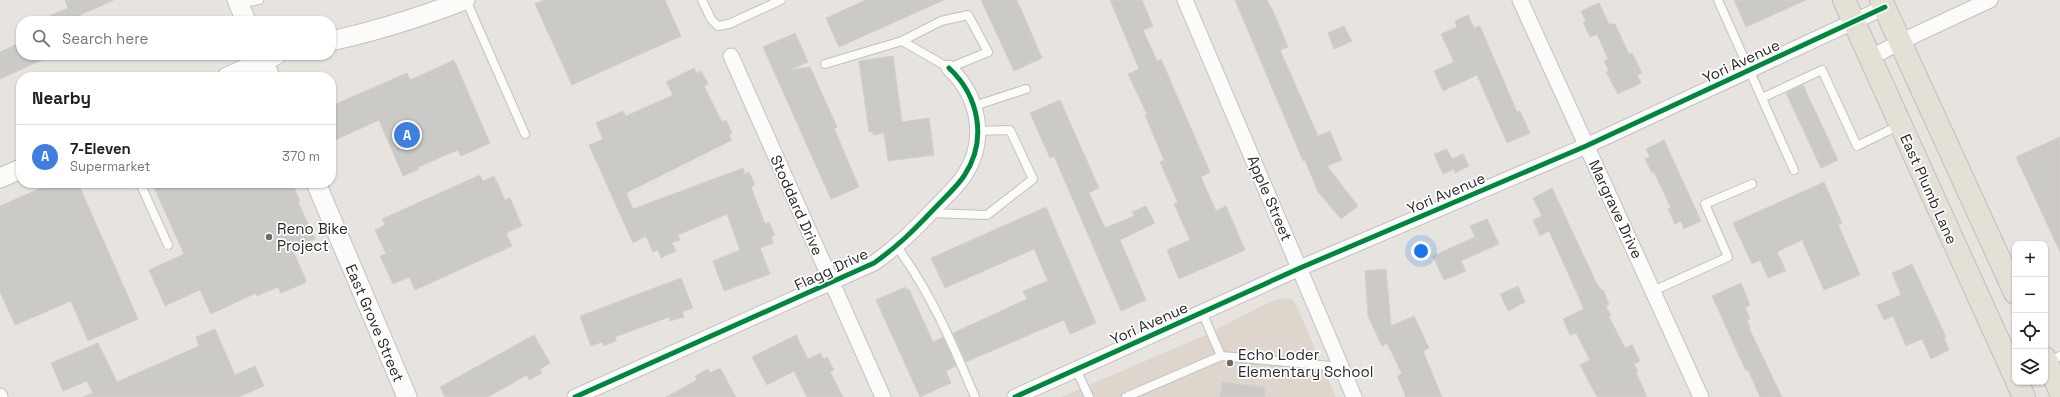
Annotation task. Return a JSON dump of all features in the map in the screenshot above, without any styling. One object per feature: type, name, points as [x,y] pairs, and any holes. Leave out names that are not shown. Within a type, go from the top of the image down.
[{"type":"main road","name":"East Plumb Lane","points":[[1844,0],[2012,371]]},
{"type":"main road","points":[[1883,4],[2012,286]]},
{"type":"main road","points":[[2051,359],[2060,391]]},
{"type":"main road","points":[[2018,385],[2024,397]]},
{"type":"street","points":[[336,40],[388,28],[465,0]]},
{"type":"street","name":"Apple Street","points":[[1185,0],[1354,397]]},
{"type":"street","name":"Margrave Drive","points":[[1520,0],[1701,397]]},
{"type":"street","points":[[1870,58],[1900,42],[1990,0]]},
{"type":"street","points":[[238,2],[244,16]]},
{"type":"street","name":"Yori Avenue","points":[[1015,397],[1300,268],[1586,146],[1854,22],[1883,4]]},
{"type":"street","name":"Stoddard Drive","points":[[731,56],[883,397]]},
{"type":"street","points":[[241,72],[268,62]]},
{"type":"street","name":"Flagg Drive","points":[[575,397],[874,263],[897,247],[964,176],[972,158],[977,131],[977,116],[971,96],[962,80],[949,68]]},
{"type":"street","points":[[0,178],[16,171]]},
{"type":"street","name":"East Grove Street","points":[[318,188],[407,397]]},
{"type":"lane","points":[[238,2],[259,0]]},
{"type":"lane","points":[[465,0],[525,134]]},
{"type":"lane","points":[[702,0],[711,19],[718,26],[729,24],[781,0]]},
{"type":"lane","points":[[1718,0],[1794,170]]},
{"type":"lane","points":[[825,64],[902,41],[941,21],[968,15],[988,52],[949,68],[902,41]]},
{"type":"lane","points":[[1762,98],[1822,70],[1857,146],[1901,125]]},
{"type":"lane","points":[[974,106],[1026,89]]},
{"type":"lane","points":[[930,212],[987,215],[1033,179],[1010,130],[977,131]]},
{"type":"lane","points":[[1653,290],[1728,257],[1705,204],[1752,184]]},
{"type":"lane","points":[[142,188],[168,245]]},
{"type":"lane","points":[[897,247],[919,279],[942,320],[976,397]]},
{"type":"lane","points":[[1202,312],[1221,356]]},
{"type":"lane","points":[[1126,397],[1221,356],[1342,367]]},
{"type":"lane","points":[[1076,369],[1089,397]]},
{"type":"shaded area","name":"Echo Loder Elementary School","points":[[1283,298],[1292,299],[1297,307],[1336,397],[1061,397],[1199,338],[1270,302]]},
{"type":"building","points":[[65,0],[114,0],[80,16],[49,16],[68,8]]},
{"type":"building","points":[[544,0],[665,0],[681,36],[572,85],[535,4]]},
{"type":"building","points":[[866,0],[944,0],[839,47],[826,18]]},
{"type":"building","points":[[981,0],[1017,0],[1042,58],[1014,71]]},
{"type":"building","points":[[1110,0],[1142,0],[1153,26],[1143,30],[1157,61],[1161,59],[1210,172],[1201,177],[1216,211],[1226,206],[1245,250],[1179,279],[1167,250],[1190,240],[1174,204],[1178,203],[1160,162],[1164,160],[1145,115],[1147,114],[1128,74],[1139,69]]},
{"type":"building","points":[[1235,0],[1267,0],[1274,13],[1288,47],[1280,50],[1318,136],[1330,131],[1342,160],[1327,166],[1358,206],[1341,219],[1318,192],[1305,160],[1303,161]]},
{"type":"building","points":[[1734,0],[1806,0],[1746,27]]},
{"type":"building","points":[[1599,3],[1609,24],[1615,24],[1629,54],[1632,53],[1642,73],[1637,75],[1641,83],[1618,94],[1606,72],[1609,71],[1604,61],[1608,59],[1597,34],[1590,37],[1583,22],[1586,21],[1581,11]]},
{"type":"building","points":[[1468,15],[1474,28],[1480,26],[1517,112],[1520,111],[1530,133],[1507,143],[1477,75],[1443,91],[1434,71],[1454,62],[1441,34],[1457,27],[1455,21]]},
{"type":"building","points":[[1344,26],[1352,41],[1334,49],[1328,33]]},
{"type":"building","points":[[795,33],[808,62],[790,70],[810,67],[837,127],[834,128],[859,187],[831,199],[763,47]]},
{"type":"building","points":[[16,44],[16,60],[42,60],[0,79],[0,52]]},
{"type":"building","points":[[893,56],[902,122],[929,118],[934,155],[888,161],[884,133],[873,135],[873,132],[869,132],[859,61]]},
{"type":"building","points":[[454,60],[490,143],[461,156],[458,150],[418,167],[419,169],[403,176],[379,120],[336,140],[336,104],[407,73],[410,80]]},
{"type":"building","points":[[694,68],[697,73],[701,71],[708,84],[704,86],[722,122],[726,120],[732,133],[729,135],[732,140],[626,193],[633,209],[743,168],[745,174],[749,172],[755,185],[751,187],[765,224],[769,222],[775,235],[771,237],[773,243],[760,248],[770,274],[724,291],[713,261],[740,250],[727,214],[678,235],[680,240],[672,243],[676,251],[661,258],[658,250],[653,252],[646,236],[633,243],[589,145],[603,139],[596,123],[623,111],[626,116],[673,95],[666,82]]},
{"type":"building","points":[[1803,85],[1838,160],[1821,168],[1786,93]]},
{"type":"building","points":[[1060,100],[1099,188],[1089,193],[1105,228],[1134,216],[1132,212],[1146,206],[1155,223],[1120,240],[1146,300],[1121,311],[1054,156],[1050,158],[1030,113]]},
{"type":"building","points":[[2060,137],[2060,252],[2016,157]]},
{"type":"building","points":[[1664,140],[1701,221],[1684,229],[1681,221],[1675,224],[1668,209],[1671,208],[1654,172],[1652,173],[1645,159],[1650,157],[1646,149]]},
{"type":"building","points":[[1447,149],[1452,159],[1463,154],[1469,166],[1455,173],[1454,169],[1443,174],[1434,154]]},
{"type":"building","points":[[480,175],[483,181],[494,176],[505,200],[510,198],[522,226],[506,233],[512,246],[415,290],[409,277],[393,284],[380,256],[386,254],[375,230],[385,225],[382,219]]},
{"type":"building","points":[[1824,182],[1842,223],[1838,224],[1860,275],[1824,290],[1802,240],[1777,252],[1786,271],[1768,278],[1760,260],[1752,264],[1733,223]]},
{"type":"building","points":[[41,188],[80,188],[138,319],[88,341],[71,301],[15,325],[0,292],[0,206]]},
{"type":"building","points":[[154,188],[294,188],[300,201],[298,202],[315,239],[292,249],[306,280],[305,283],[281,293],[278,287],[257,296],[256,293],[211,314],[200,290],[165,306],[149,270],[184,254]]},
{"type":"building","points":[[1552,188],[1596,282],[1601,290],[1603,290],[1609,304],[1606,306],[1611,316],[1609,317],[1625,348],[1632,345],[1640,361],[1634,364],[1647,397],[1597,397],[1580,365],[1590,360],[1576,333],[1570,335],[1563,319],[1584,309],[1549,231],[1540,236],[1533,220],[1542,216],[1533,198]]},
{"type":"building","points":[[1046,207],[1096,323],[1070,334],[1064,320],[966,362],[953,333],[1027,299],[1023,291],[1048,281],[1034,249],[945,288],[931,258]]},
{"type":"building","points":[[1487,219],[1499,244],[1461,261],[1466,271],[1444,280],[1433,256],[1475,237],[1470,226]]},
{"type":"building","points":[[1912,264],[1946,337],[1944,338],[1949,350],[1931,359],[1922,339],[1906,346],[1893,316],[1884,320],[1877,305],[1901,295],[1892,273]]},
{"type":"building","points":[[1386,269],[1391,326],[1414,316],[1429,348],[1423,351],[1442,397],[1406,397],[1397,376],[1402,374],[1387,343],[1382,346],[1368,316],[1365,271]]},
{"type":"building","points":[[681,278],[693,308],[682,312],[684,317],[670,321],[669,317],[615,337],[616,341],[604,346],[602,342],[591,346],[580,316]]},
{"type":"building","points":[[1741,283],[1750,305],[1745,307],[1750,319],[1747,320],[1750,327],[1749,328],[1782,397],[1760,397],[1748,370],[1746,371],[1712,296]]},
{"type":"building","points":[[1518,286],[1525,302],[1508,311],[1500,294]]},
{"type":"building","points":[[905,287],[906,290],[909,289],[933,342],[943,337],[956,366],[946,371],[951,383],[920,397],[876,300]]},
{"type":"building","points":[[215,329],[235,375],[255,366],[264,386],[239,397],[83,397],[93,393],[87,381],[63,391],[51,363],[98,343],[117,382],[199,346],[196,337]]},
{"type":"building","points":[[534,335],[550,363],[540,369],[542,373],[529,380],[527,375],[488,397],[445,397],[440,387]]},
{"type":"building","points":[[796,335],[808,359],[820,353],[824,359],[827,357],[834,370],[830,372],[843,397],[807,397],[794,371],[767,385],[752,357]]},
{"type":"building","points":[[720,368],[736,397],[666,397],[697,380],[695,376],[708,369],[710,373]]},
{"type":"building","points":[[1222,382],[1265,388],[1265,397],[1220,397]]},
{"type":"cycle path","points":[[1015,397],[1300,268],[1586,146],[1885,7]]},
{"type":"cycle path","points":[[575,397],[874,263],[898,244],[919,225],[961,180],[971,162],[976,148],[978,133],[977,119],[973,105],[959,79],[949,68]]},
{"type":"place","name":"7-Eleven","points":[[407,135]]},
{"type":"place","name":"Reno Bike Project","points":[[269,237]]},
{"type":"place","name":"Echo Loder Elementary School","points":[[1230,363]]}]
